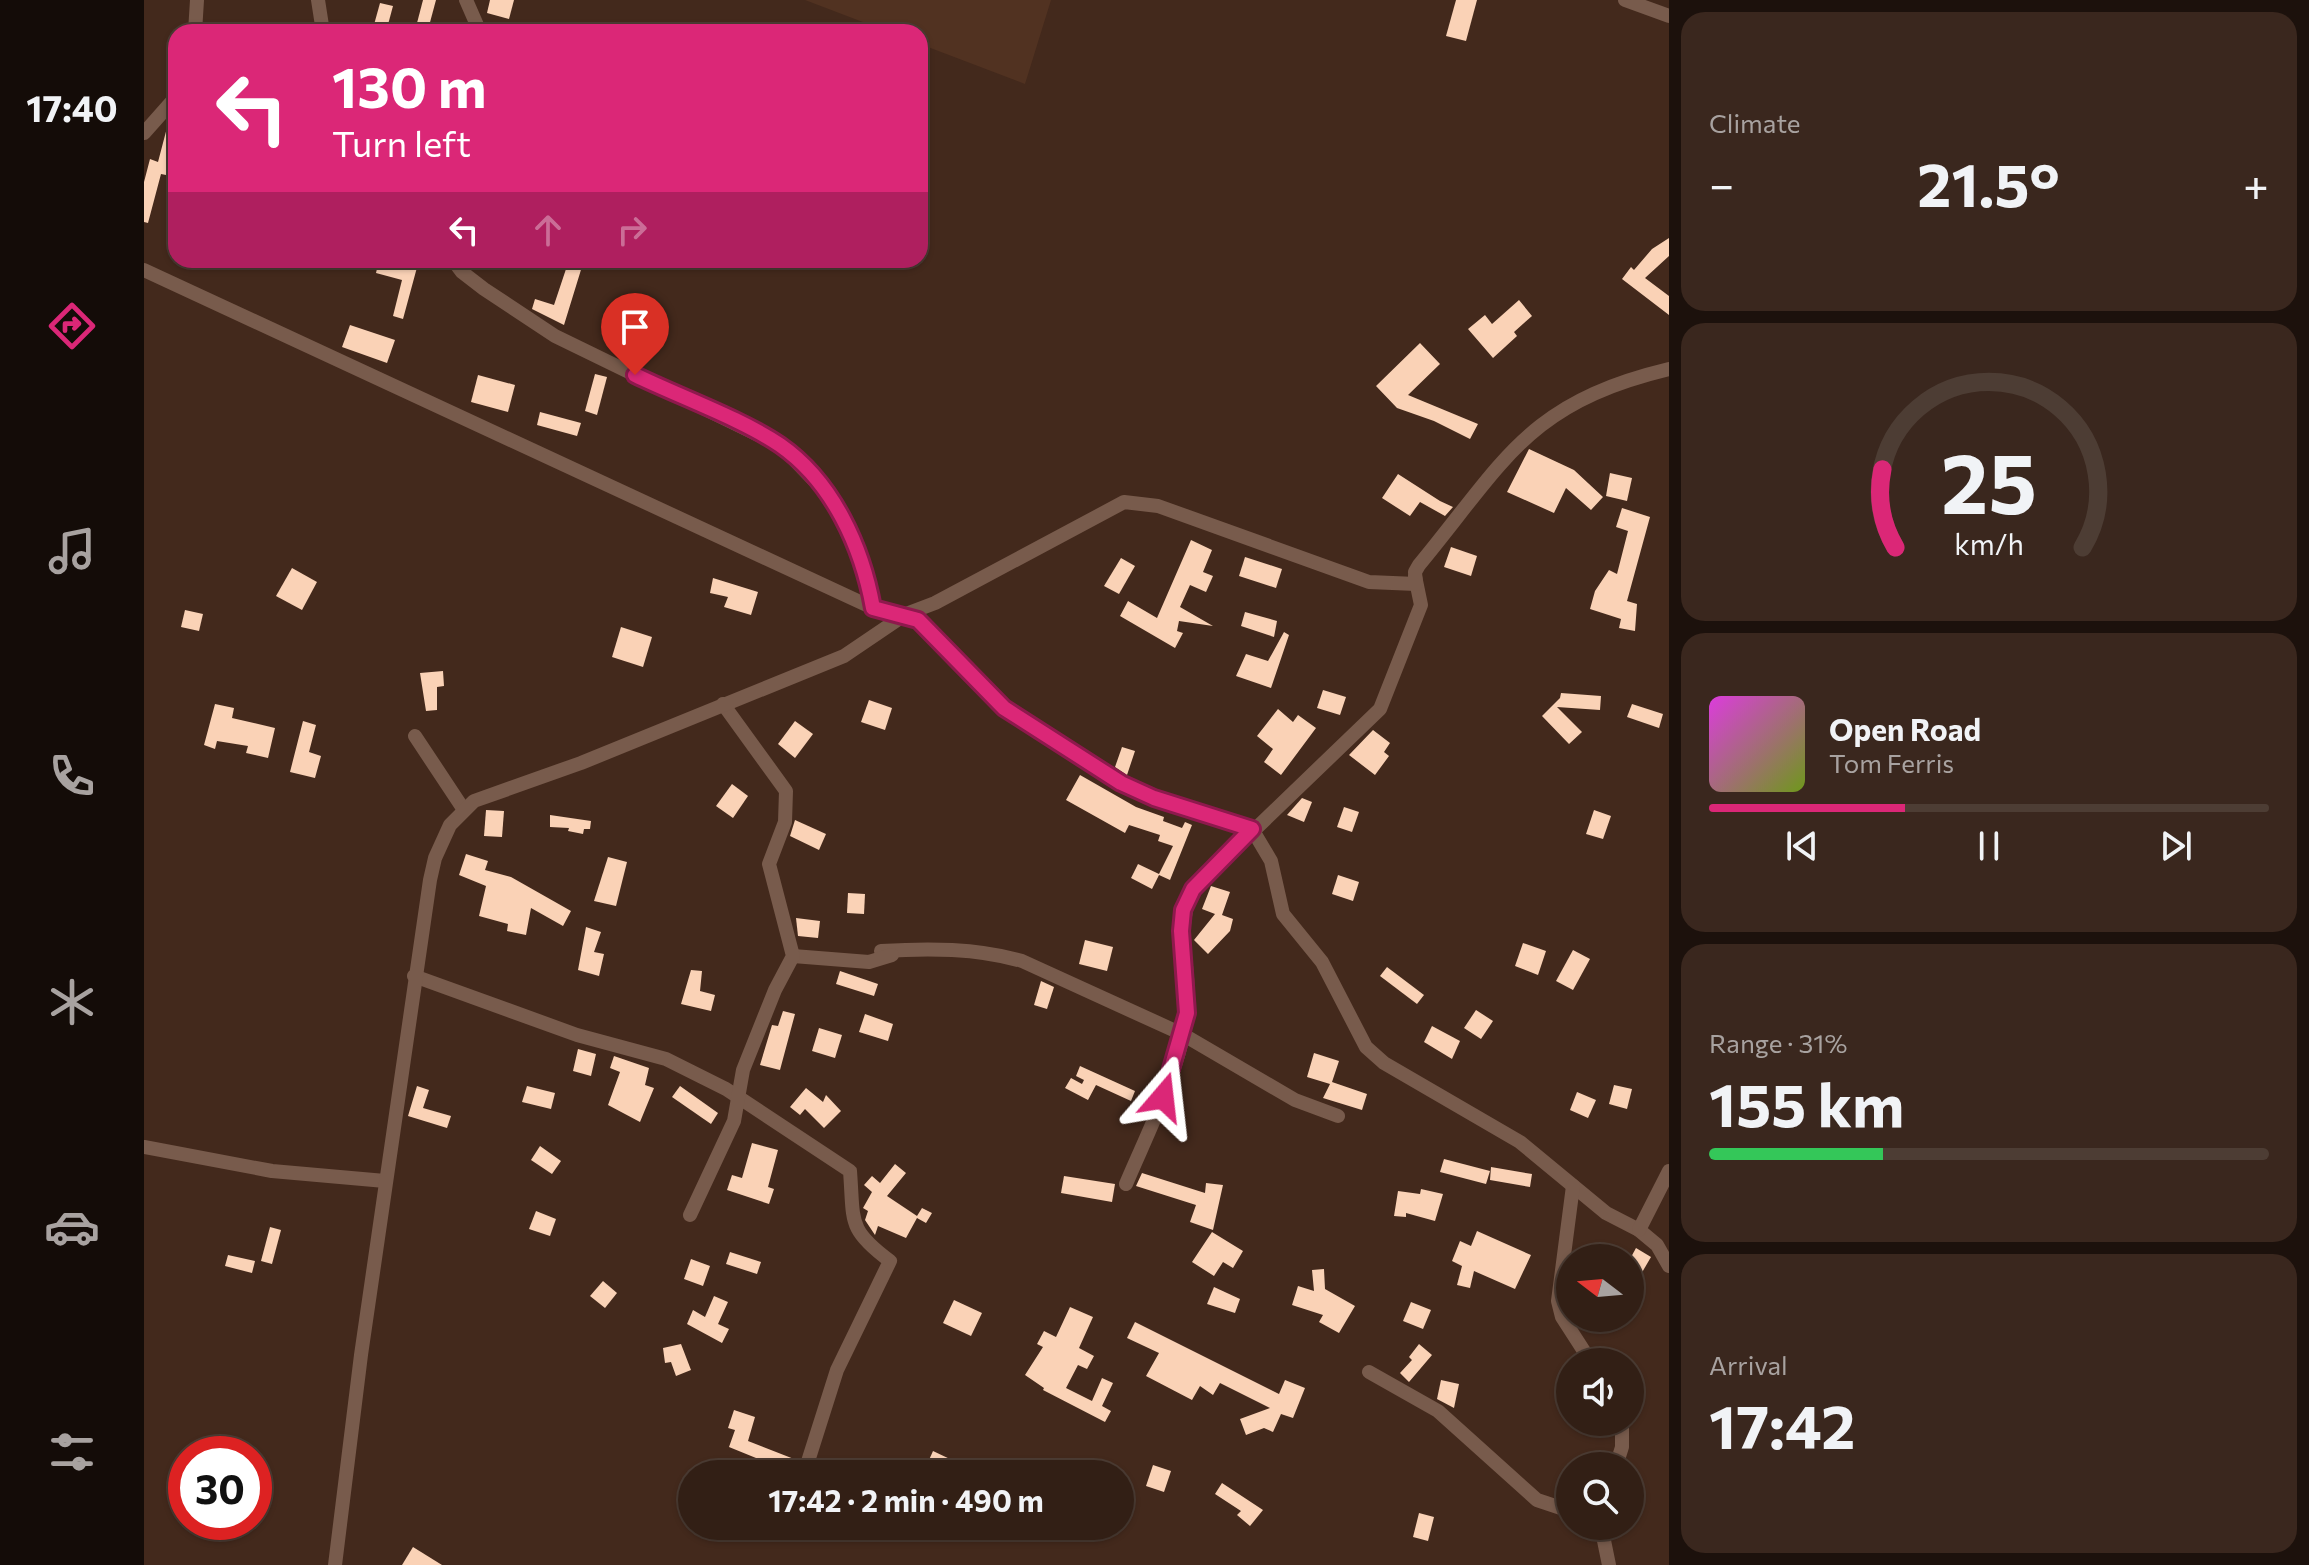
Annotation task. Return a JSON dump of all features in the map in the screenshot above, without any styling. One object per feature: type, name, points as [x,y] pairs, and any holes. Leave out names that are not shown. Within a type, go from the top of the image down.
[{"type":"street","points":[[196,24],[197,0]]},
{"type":"street","points":[[318,0],[322,24]]},
{"type":"street","points":[[466,0],[476,24]]},
{"type":"street","points":[[1625,0],[1669,16]]},
{"type":"street","points":[[144,133],[168,106]]},
{"type":"street","points":[[459,268],[484,289],[555,336],[781,446],[836,508],[856,543],[873,608]]},
{"type":"street","points":[[144,270],[873,608],[906,614],[918,620],[1004,708],[1076,756],[1154,798],[1252,829],[1271,861],[1283,914],[1322,962],[1366,1047],[1384,1063],[1520,1142],[1606,1213],[1639,1230],[1657,1245],[1669,1266]]},
{"type":"street","points":[[335,1565],[385,1181],[414,976],[435,858],[450,825],[474,801],[581,763],[844,656],[906,614],[935,603],[1124,502],[1158,506],[1369,582],[1416,584],[1415,572],[1496,466],[1539,423],[1584,397],[1669,369]]},
{"type":"street","points":[[1126,1184],[1163,1097],[1182,1034],[1188,1000],[1181,941],[1183,910],[1193,889],[1380,709],[1421,605],[1415,572]]},
{"type":"street","points":[[690,1215],[734,1121],[743,1070],[775,990],[793,956],[769,864],[785,822],[786,791],[723,704]]},
{"type":"street","points":[[415,736],[464,810]]},
{"type":"street","points":[[793,956],[869,962],[907,950]]},
{"type":"street","points":[[881,951],[971,952],[1022,961],[1182,1034],[1295,1100],[1338,1116]]},
{"type":"street","points":[[414,976],[577,1035],[666,1059],[738,1097],[850,1171],[854,1228],[864,1242],[890,1261],[837,1370],[808,1460]]},
{"type":"street","points":[[144,1147],[272,1171],[385,1181]]},
{"type":"street","points":[[1639,1230],[1669,1171]]},
{"type":"street","points":[[1573,1186],[1558,1301],[1562,1317],[1582,1348]]},
{"type":"street","points":[[1369,1372],[1438,1411],[1537,1500],[1556,1506]]},
{"type":"street","points":[[1604,1540],[1609,1565]]},
{"type":"shaded area","points":[[805,0],[1051,0],[1025,84],[928,47],[928,24],[868,24]]},
{"type":"building","points":[[423,0],[436,0],[430,24],[417,23]]},
{"type":"building","points":[[490,0],[514,0],[509,19],[487,13]]},
{"type":"building","points":[[1456,0],[1477,0],[1466,41],[1446,36]]},
{"type":"building","points":[[380,3],[393,6],[388,24],[374,24]]},
{"type":"building","points":[[168,124],[168,167],[166,175],[161,174],[148,223],[144,222],[144,182],[150,159],[158,162]]},
{"type":"building","points":[[1669,238],[1669,256],[1645,278],[1669,296],[1669,315],[1622,279],[1631,267],[1634,270],[1652,249]]},
{"type":"building","points":[[377,268],[417,268],[403,319],[393,316],[402,280],[376,273]]},
{"type":"building","points":[[566,268],[582,268],[564,325],[532,309],[535,299],[554,305]]},
{"type":"building","points":[[1519,300],[1532,316],[1514,332],[1517,336],[1493,358],[1468,329],[1485,315],[1492,324]]},
{"type":"building","points":[[350,325],[395,340],[387,363],[342,347]]},
{"type":"building","points":[[1420,343],[1440,364],[1408,395],[1478,424],[1470,439],[1434,421],[1397,408],[1376,386]]},
{"type":"building","points":[[595,374],[607,377],[597,415],[585,411]]},
{"type":"building","points":[[478,375],[515,385],[508,412],[471,402]]},
{"type":"building","points":[[540,412],[581,423],[577,436],[537,425]]},
{"type":"building","points":[[1529,449],[1574,470],[1603,497],[1591,510],[1566,488],[1554,513],[1507,492]]},
{"type":"building","points":[[1610,473],[1632,478],[1627,501],[1606,496]]},
{"type":"building","points":[[1398,474],[1453,507],[1445,516],[1420,502],[1410,516],[1382,498]]},
{"type":"building","points":[[1622,508],[1650,517],[1627,601],[1637,604],[1635,631],[1619,628],[1621,619],[1590,609],[1595,591],[1609,570],[1617,574],[1628,531],[1616,527]]},
{"type":"building","points":[[1191,540],[1212,550],[1203,572],[1213,576],[1206,592],[1190,585],[1180,607],[1213,626],[1179,621],[1177,631],[1183,633],[1175,648],[1120,616],[1128,601],[1157,618]]},
{"type":"building","points":[[1451,547],[1477,556],[1471,576],[1444,567]]},
{"type":"building","points":[[1245,557],[1282,569],[1276,588],[1239,576]]},
{"type":"building","points":[[1121,558],[1135,566],[1119,594],[1104,586]]},
{"type":"building","points":[[292,568],[317,582],[302,610],[276,596]]},
{"type":"building","points":[[713,578],[758,592],[751,615],[724,607],[728,597],[710,593]]},
{"type":"building","points":[[185,610],[203,614],[199,631],[181,627]]},
{"type":"building","points":[[1245,612],[1277,621],[1274,637],[1241,626]]},
{"type":"building","points":[[621,627],[652,637],[643,667],[612,657]]},
{"type":"building","points":[[1284,632],[1289,635],[1271,688],[1236,676],[1246,654],[1268,661]]},
{"type":"building","points":[[443,671],[444,686],[437,687],[437,710],[426,711],[420,673]]},
{"type":"building","points":[[1323,690],[1346,697],[1340,715],[1317,708]]},
{"type":"building","points":[[1561,693],[1601,696],[1600,710],[1557,707],[1582,732],[1569,744],[1542,716],[1560,698]]},
{"type":"building","points":[[869,700],[892,708],[885,730],[861,722]]},
{"type":"building","points":[[215,704],[234,708],[232,718],[275,728],[268,758],[246,753],[248,746],[217,741],[215,749],[204,745]]},
{"type":"building","points":[[1632,704],[1663,714],[1659,728],[1627,717]]},
{"type":"building","points":[[1278,709],[1293,722],[1298,715],[1316,728],[1281,775],[1264,762],[1273,749],[1257,736]]},
{"type":"building","points":[[303,721],[316,725],[309,752],[321,756],[315,778],[290,772]]},
{"type":"building","points":[[795,721],[813,734],[795,758],[778,744]]},
{"type":"building","points":[[1373,730],[1390,743],[1384,752],[1389,756],[1375,775],[1349,755]]},
{"type":"building","points":[[1122,747],[1135,751],[1127,775],[1115,767]]},
{"type":"building","points":[[1080,775],[1136,807],[1164,817],[1163,821],[1182,828],[1185,822],[1192,825],[1170,880],[1159,875],[1152,889],[1131,878],[1138,864],[1159,874],[1173,846],[1158,841],[1160,835],[1129,825],[1125,833],[1066,800]]},
{"type":"building","points":[[732,784],[748,796],[733,818],[716,806]]},
{"type":"building","points":[[1302,798],[1312,802],[1304,822],[1287,815]]},
{"type":"building","points":[[1344,807],[1359,812],[1352,832],[1337,827]]},
{"type":"building","points":[[486,810],[504,811],[502,837],[484,836]]},
{"type":"building","points":[[1594,810],[1611,816],[1603,839],[1586,834]]},
{"type":"building","points":[[550,815],[591,821],[590,829],[584,829],[583,834],[568,831],[569,828],[550,827]]},
{"type":"building","points":[[795,820],[826,834],[819,850],[790,836]]},
{"type":"building","points":[[466,854],[488,861],[485,870],[511,877],[571,911],[563,926],[531,908],[526,935],[507,931],[508,924],[479,916],[486,886],[459,875]]},
{"type":"building","points":[[608,857],[627,862],[616,906],[594,901]]},
{"type":"building","points":[[1338,875],[1359,882],[1353,901],[1332,894]]},
{"type":"building","points":[[1211,886],[1230,892],[1222,915],[1233,919],[1230,931],[1208,954],[1194,940],[1215,914],[1202,909]]},
{"type":"building","points":[[848,893],[865,894],[864,914],[847,913]]},
{"type":"building","points":[[796,918],[820,921],[818,938],[798,936]]},
{"type":"building","points":[[586,927],[601,932],[594,952],[604,954],[599,976],[578,970]]},
{"type":"building","points":[[1085,940],[1113,947],[1107,971],[1079,964]]},
{"type":"building","points":[[1523,943],[1546,951],[1538,975],[1515,966]]},
{"type":"building","points":[[1573,950],[1590,959],[1573,990],[1556,981]]},
{"type":"building","points":[[1387,967],[1424,995],[1417,1004],[1380,976]]},
{"type":"building","points":[[691,970],[702,971],[700,991],[715,995],[711,1011],[681,1004]]},
{"type":"building","points":[[840,971],[878,984],[874,996],[836,984]]},
{"type":"building","points":[[1041,981],[1054,987],[1047,1009],[1034,1005]]},
{"type":"building","points":[[1476,1010],[1493,1021],[1481,1039],[1464,1028]]},
{"type":"building","points":[[783,1011],[795,1014],[780,1070],[760,1065],[772,1025],[778,1026]]},
{"type":"building","points":[[865,1014],[893,1024],[888,1041],[859,1032]]},
{"type":"building","points":[[1432,1026],[1460,1041],[1452,1059],[1424,1042]]},
{"type":"building","points":[[819,1028],[842,1035],[835,1058],[812,1051]]},
{"type":"building","points":[[578,1049],[596,1054],[591,1076],[573,1071]]},
{"type":"building","points":[[1314,1053],[1339,1061],[1332,1082],[1367,1094],[1362,1110],[1323,1098],[1330,1084],[1307,1077]]},
{"type":"building","points":[[614,1056],[649,1068],[645,1085],[654,1088],[640,1122],[608,1105],[620,1072],[610,1068]]},
{"type":"building","points":[[1080,1066],[1135,1091],[1131,1101],[1096,1085],[1088,1100],[1065,1088],[1071,1078],[1082,1084],[1084,1080],[1076,1076]]},
{"type":"building","points":[[1614,1085],[1632,1089],[1627,1109],[1609,1104]]},
{"type":"building","points":[[417,1086],[429,1090],[423,1108],[451,1116],[447,1128],[408,1116]]},
{"type":"building","points":[[527,1086],[555,1093],[551,1109],[522,1102]]},
{"type":"building","points":[[680,1086],[718,1113],[711,1124],[672,1097]]},
{"type":"building","points":[[806,1088],[823,1102],[826,1095],[841,1111],[824,1128],[805,1109],[800,1115],[790,1107]]},
{"type":"building","points":[[1577,1092],[1596,1100],[1588,1118],[1570,1110]]},
{"type":"building","points":[[752,1143],[778,1150],[768,1187],[774,1189],[769,1204],[727,1190],[732,1175],[742,1178]]},
{"type":"building","points":[[540,1146],[561,1161],[552,1174],[531,1160]]},
{"type":"building","points":[[1444,1159],[1490,1171],[1486,1184],[1440,1172]]},
{"type":"building","points":[[895,1164],[906,1173],[887,1196],[917,1216],[922,1208],[932,1213],[926,1223],[917,1218],[906,1238],[878,1226],[875,1235],[865,1220],[868,1211],[863,1208],[872,1192],[864,1185],[872,1176],[880,1183]]},
{"type":"building","points":[[1491,1167],[1532,1174],[1530,1187],[1490,1180]]},
{"type":"building","points":[[1142,1173],[1205,1193],[1206,1183],[1223,1185],[1213,1230],[1190,1222],[1196,1205],[1136,1186]]},
{"type":"building","points":[[1064,1176],[1115,1184],[1112,1202],[1061,1193]]},
{"type":"building","points":[[1421,1189],[1443,1194],[1435,1221],[1406,1213],[1406,1217],[1394,1216],[1398,1191],[1420,1194]]},
{"type":"building","points":[[536,1211],[556,1219],[550,1236],[529,1229]]},
{"type":"building","points":[[270,1227],[281,1230],[272,1264],[261,1261]]},
{"type":"building","points":[[1477,1231],[1531,1255],[1515,1289],[1474,1271],[1470,1288],[1457,1285],[1462,1266],[1452,1261],[1460,1241],[1471,1246]]},
{"type":"building","points":[[1212,1232],[1243,1251],[1233,1268],[1223,1262],[1214,1276],[1192,1262]]},
{"type":"building","points":[[730,1252],[761,1262],[757,1274],[726,1264]]},
{"type":"building","points":[[1644,1253],[1651,1257],[1644,1269]]},
{"type":"building","points":[[228,1255],[255,1261],[252,1273],[225,1266]]},
{"type":"building","points":[[691,1259],[710,1266],[703,1286],[684,1279]]},
{"type":"building","points":[[1324,1269],[1325,1289],[1355,1306],[1339,1333],[1319,1322],[1323,1315],[1292,1305],[1298,1286],[1314,1291],[1312,1270]]},
{"type":"building","points":[[603,1281],[617,1293],[605,1308],[590,1296]]},
{"type":"building","points":[[1214,1287],[1240,1299],[1235,1313],[1207,1304]]},
{"type":"building","points":[[714,1296],[728,1302],[718,1324],[729,1329],[722,1343],[687,1324],[693,1310],[705,1317]]},
{"type":"building","points":[[954,1300],[982,1313],[971,1336],[943,1323]]},
{"type":"building","points":[[1411,1302],[1431,1310],[1423,1329],[1403,1321]]},
{"type":"building","points":[[1070,1307],[1093,1317],[1079,1348],[1094,1356],[1087,1369],[1078,1365],[1066,1388],[1092,1401],[1102,1378],[1113,1383],[1102,1406],[1111,1411],[1105,1422],[1043,1390],[1025,1375],[1043,1347],[1037,1344],[1044,1331],[1056,1337]]},
{"type":"building","points":[[1135,1322],[1279,1394],[1285,1380],[1305,1388],[1293,1418],[1281,1414],[1273,1432],[1264,1428],[1246,1435],[1240,1419],[1270,1408],[1220,1383],[1213,1395],[1200,1386],[1192,1400],[1146,1376],[1159,1353],[1127,1338]]},
{"type":"building","points":[[681,1344],[691,1370],[676,1376],[671,1362],[665,1363],[663,1348]]},
{"type":"building","points":[[1419,1344],[1432,1355],[1409,1382],[1400,1373],[1412,1360],[1409,1357]]},
{"type":"building","points":[[1441,1380],[1459,1384],[1454,1408],[1437,1399]]},
{"type":"building","points":[[734,1410],[755,1417],[748,1441],[794,1460],[761,1460],[729,1447],[735,1430],[728,1428]]},
{"type":"building","points":[[933,1451],[952,1460],[929,1460]]},
{"type":"building","points":[[1153,1465],[1171,1471],[1164,1492],[1146,1486]]},
{"type":"building","points":[[1222,1483],[1263,1510],[1250,1526],[1237,1515],[1241,1511],[1215,1494]]},
{"type":"building","points":[[1419,1513],[1434,1517],[1428,1541],[1413,1537]]},
{"type":"building","points":[[413,1547],[442,1565],[402,1565]]},
{"type":"route","points":[[635,375],[781,446],[829,496],[856,543],[873,608],[906,614],[918,620],[984,691],[1004,708],[1132,789],[1252,829],[1244,841],[1193,889],[1183,910],[1181,931],[1187,1013],[1163,1097]]}]
